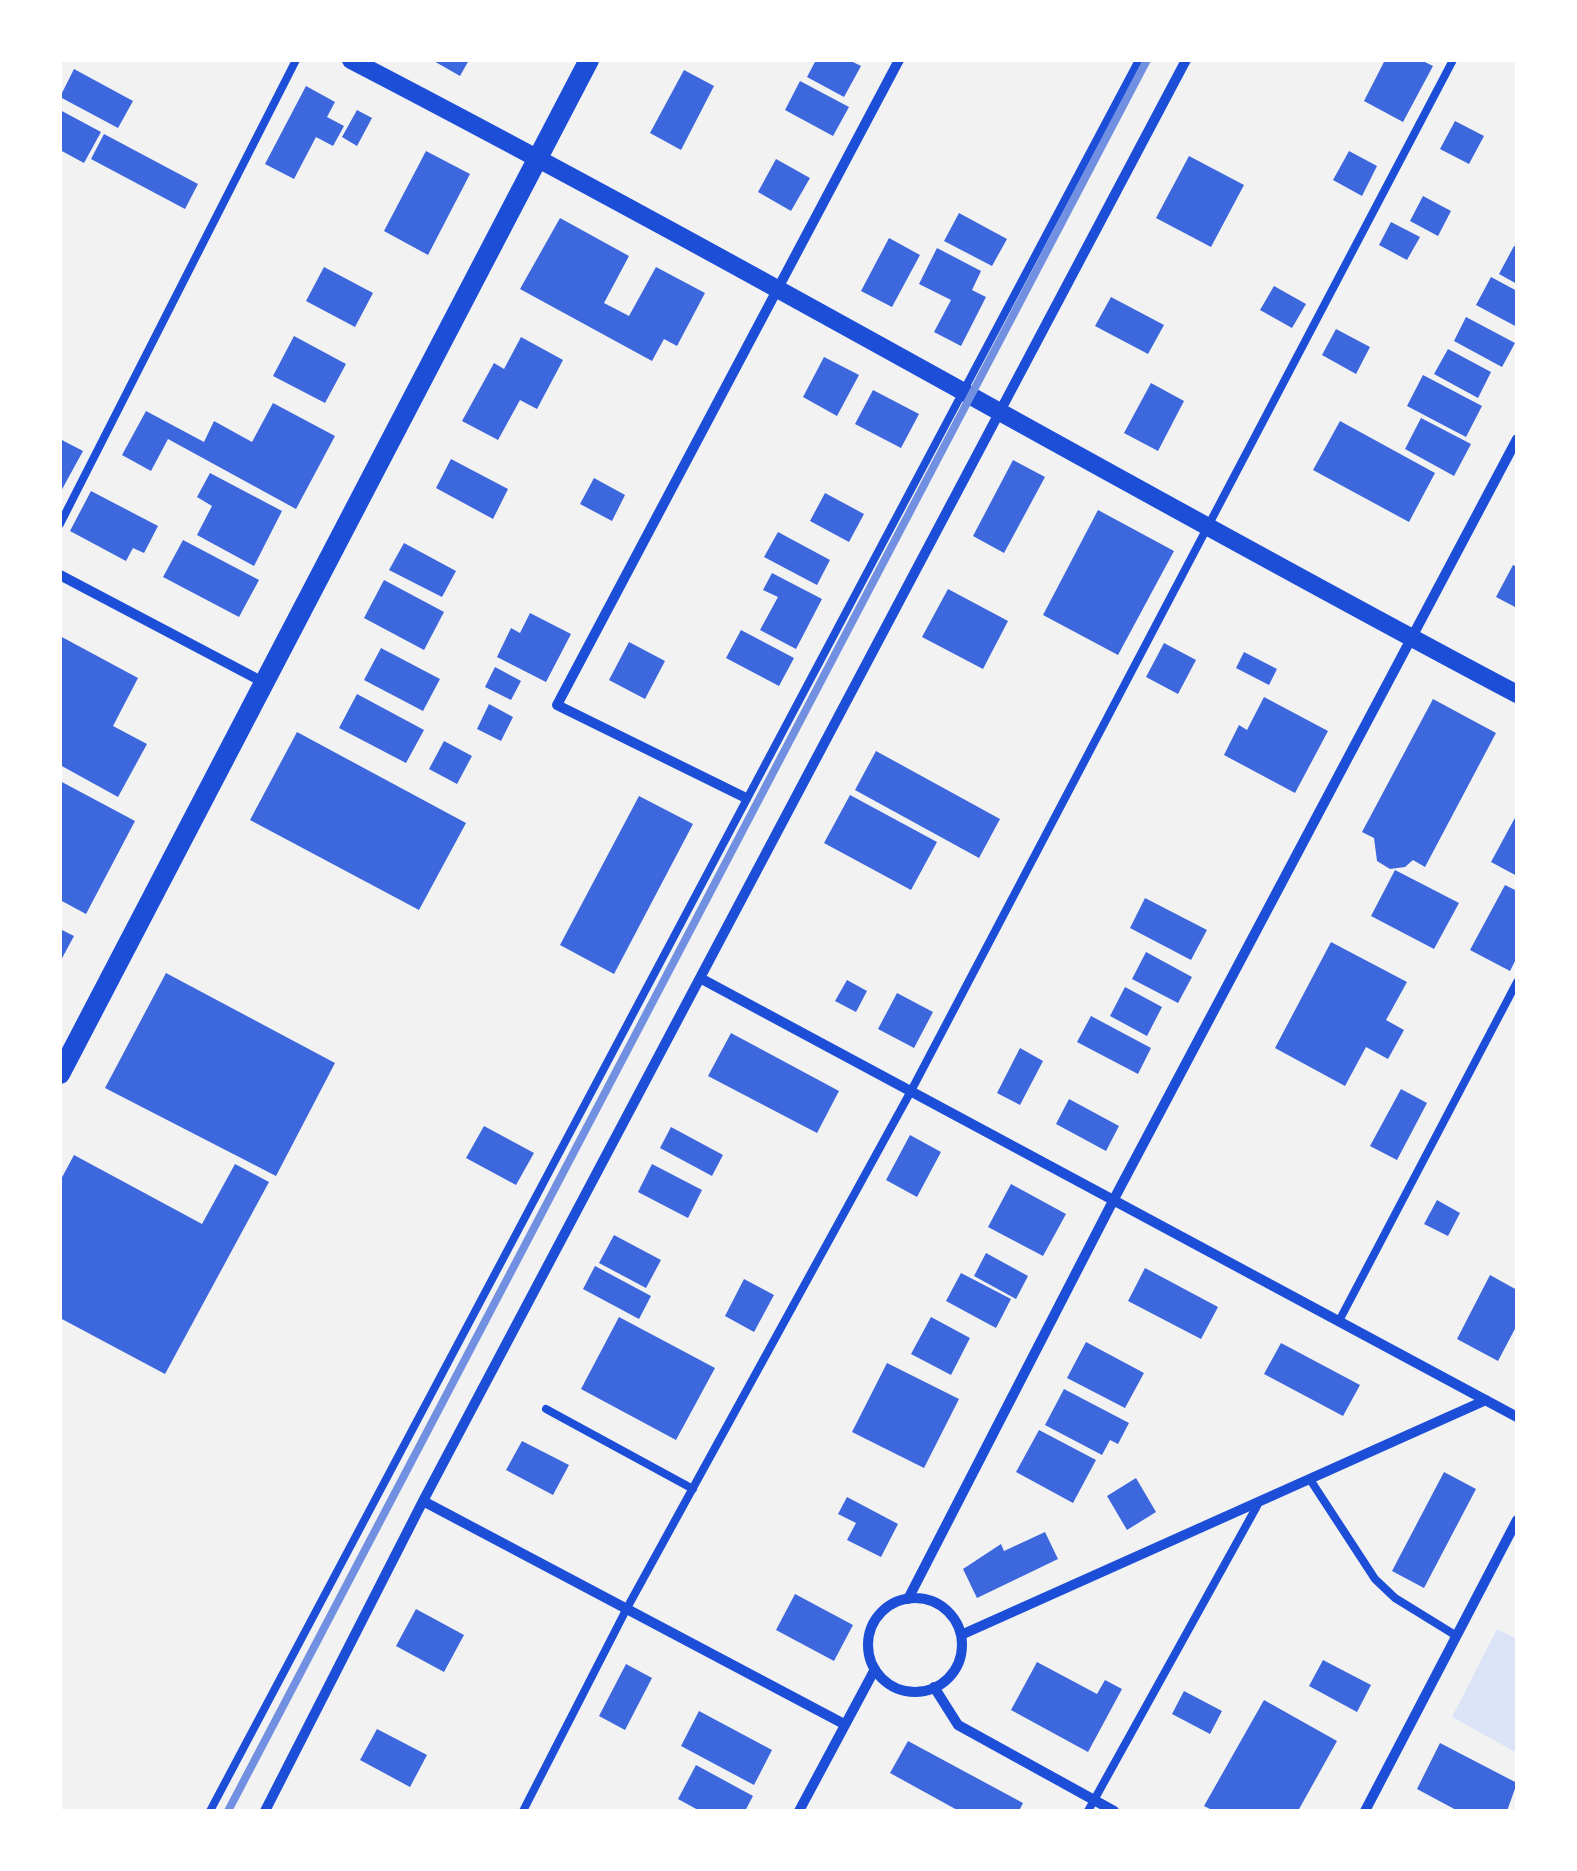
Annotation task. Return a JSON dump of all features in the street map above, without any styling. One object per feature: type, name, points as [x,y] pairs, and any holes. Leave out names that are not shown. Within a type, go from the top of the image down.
[{"type":"main road","points":[[60,1074],[588,60]]},
{"type":"street","points":[[351,60],[538,157],[776,292],[1517,694]]},
{"type":"street","points":[[746,798],[557,705],[898,60]]},
{"type":"street","points":[[265,1811],[423,1501],[1186,60]]},
{"type":"street","points":[[908,1599],[1114,1199],[1517,439]]},
{"type":"street","points":[[60,575],[262,682]]},
{"type":"street","points":[[700,978],[1517,1417]]},
{"type":"street","points":[[961,1636],[1486,1400]]},
{"type":"street","points":[[423,1501],[844,1724]]},
{"type":"street","points":[[1365,1811],[1517,1520]]},
{"type":"street","points":[[908,1599],[931,1601],[944,1609],[961,1636],[956,1666],[934,1687],[904,1691],[890,1685],[875,1669],[868,1647],[869,1632],[887,1607],[908,1599]]},
{"type":"street","points":[[798,1811],[875,1669]]},
{"type":"street","points":[[934,1687],[958,1725],[1091,1805],[1114,1811]]},
{"type":"lane","points":[[60,524],[296,60]]},
{"type":"lane","points":[[210,1811],[1138,60]]},
{"type":"lane","points":[[523,1811],[627,1608],[911,1091],[1452,60]]},
{"type":"lane","points":[[1339,1320],[1517,982]]},
{"type":"lane","points":[[546,1410],[692,1489]]},
{"type":"lane","points":[[1311,1480],[1375,1579],[1396,1598],[1455,1635]]},
{"type":"lane","points":[[1091,1805],[1257,1506]]},
{"type":"shaded area","points":[[1497,1629],[1517,1639],[1517,1753],[1452,1717]]},
{"type":"building","points":[[432,60],[469,60],[460,76]]},
{"type":"building","points":[[816,60],[849,60],[861,66],[844,97],[807,77]]},
{"type":"building","points":[[1385,60],[1421,60],[1433,66],[1403,122],[1364,101]]},
{"type":"building","points":[[74,69],[133,101],[118,128],[60,97]]},
{"type":"building","points":[[684,70],[714,86],[681,150],[650,133]]},
{"type":"building","points":[[800,81],[849,107],[833,136],[785,110]]},
{"type":"building","points":[[306,86],[335,102],[327,117],[344,126],[333,146],[316,137],[294,179],[265,164]]},
{"type":"building","points":[[60,110],[101,132],[84,163],[60,150]]},
{"type":"building","points":[[357,110],[372,118],[357,146],[342,137]]},
{"type":"building","points":[[1455,121],[1484,136],[1469,164],[1440,149]]},
{"type":"building","points":[[104,134],[198,184],[185,209],[91,159]]},
{"type":"building","points":[[426,151],[470,174],[428,255],[384,231]]},
{"type":"building","points":[[1349,151],[1377,166],[1362,196],[1333,180]]},
{"type":"building","points":[[1189,156],[1244,185],[1211,247],[1156,218]]},
{"type":"building","points":[[776,159],[810,178],[791,211],[758,192]]},
{"type":"building","points":[[1423,196],[1451,211],[1438,236],[1410,221]]},
{"type":"building","points":[[959,213],[1007,239],[992,266],[944,241]]},
{"type":"building","points":[[560,218],[629,256],[604,303],[629,316],[656,267],[705,293],[677,346],[664,339],[652,361],[520,289]]},
{"type":"building","points":[[1391,222],[1420,237],[1407,260],[1379,245]]},
{"type":"building","points":[[889,238],[920,255],[892,307],[861,291]]},
{"type":"building","points":[[1514,246],[1517,247],[1517,284],[1499,274]]},
{"type":"building","points":[[937,248],[981,271],[972,290],[986,297],[961,346],[934,332],[951,300],[919,284]]},
{"type":"building","points":[[324,267],[373,293],[355,327],[306,301]]},
{"type":"building","points":[[1491,277],[1517,291],[1517,327],[1476,305]]},
{"type":"building","points":[[1274,286],[1306,304],[1292,328],[1260,310]]},
{"type":"building","points":[[1111,297],[1164,325],[1148,354],[1095,326]]},
{"type":"building","points":[[1466,317],[1515,343],[1502,367],[1454,341]]},
{"type":"building","points":[[1336,329],[1370,347],[1356,374],[1322,355]]},
{"type":"building","points":[[294,336],[346,364],[325,403],[273,376]]},
{"type":"building","points":[[521,337],[563,360],[537,409],[520,400],[498,440],[462,421],[494,363],[504,369]]},
{"type":"building","points":[[1448,349],[1491,372],[1478,398],[1434,374]]},
{"type":"building","points":[[824,357],[859,375],[837,416],[803,397]]},
{"type":"building","points":[[1423,375],[1482,406],[1466,437],[1407,406]]},
{"type":"building","points":[[1151,383],[1184,401],[1158,451],[1124,433]]},
{"type":"building","points":[[873,390],[919,414],[901,448],[855,424]]},
{"type":"building","points":[[273,403],[335,436],[296,509],[168,439],[151,471],[122,455],[146,411],[204,442],[214,421],[252,442]]},
{"type":"building","points":[[1421,418],[1471,444],[1454,476],[1405,449]]},
{"type":"building","points":[[1340,421],[1435,473],[1409,522],[1313,470]]},
{"type":"building","points":[[60,439],[83,451],[60,493]]},
{"type":"building","points":[[451,459],[508,489],[493,519],[436,488]]},
{"type":"building","points":[[1013,460],[1045,477],[1004,553],[973,536]]},
{"type":"building","points":[[210,473],[282,511],[254,566],[197,535],[212,506],[197,497]]},
{"type":"building","points":[[594,478],[625,495],[612,521],[580,504]]},
{"type":"building","points":[[91,491],[158,526],[144,553],[133,548],[126,561],[70,531]]},
{"type":"building","points":[[825,493],[864,514],[849,542],[810,521]]},
{"type":"building","points":[[1098,510],[1174,551],[1118,655],[1043,615]]},
{"type":"building","points":[[778,532],[830,560],[817,585],[764,557]]},
{"type":"building","points":[[183,540],[259,580],[239,617],[163,577]]},
{"type":"building","points":[[404,543],[456,571],[442,597],[389,570]]},
{"type":"building","points":[[1513,565],[1517,567],[1517,608],[1496,597]]},
{"type":"building","points":[[772,573],[822,599],[796,649],[760,630],[778,597],[763,590]]},
{"type":"building","points":[[384,580],[444,612],[424,650],[364,618]]},
{"type":"building","points":[[948,589],[1008,621],[983,669],[922,637]]},
{"type":"building","points":[[530,613],[571,634],[546,682],[497,657],[511,628],[520,633]]},
{"type":"building","points":[[741,630],[794,658],[779,686],[726,658]]},
{"type":"building","points":[[60,636],[138,678],[113,726],[147,744],[118,797],[60,765]]},
{"type":"building","points":[[629,642],[665,661],[645,699],[609,680]]},
{"type":"building","points":[[1164,643],[1196,660],[1178,694],[1146,677]]},
{"type":"building","points":[[381,648],[440,679],[423,711],[364,680]]},
{"type":"building","points":[[1244,652],[1277,669],[1269,685],[1236,668]]},
{"type":"building","points":[[495,667],[521,681],[511,700],[485,687]]},
{"type":"building","points":[[357,694],[424,730],[406,763],[339,728]]},
{"type":"building","points":[[1264,697],[1328,731],[1295,793],[1224,755],[1239,725],[1247,730]]},
{"type":"building","points":[[1433,699],[1496,733],[1425,867],[1413,860],[1405,867],[1390,869],[1377,861],[1374,838],[1362,832]]},
{"type":"building","points":[[489,704],[513,717],[501,741],[477,729]]},
{"type":"building","points":[[297,732],[466,823],[419,910],[250,820]]},
{"type":"building","points":[[444,741],[472,756],[457,784],[429,769]]},
{"type":"building","points":[[876,751],[1000,819],[979,858],[855,790]]},
{"type":"building","points":[[60,781],[135,821],[86,914],[60,900]]},
{"type":"building","points":[[850,795],[937,842],[911,890],[824,843]]},
{"type":"building","points":[[639,796],[693,824],[614,974],[560,945]]},
{"type":"building","points":[[1517,814],[1517,876],[1491,862]]},
{"type":"building","points":[[1395,870],[1459,903],[1434,949],[1371,916]]},
{"type":"building","points":[[1505,885],[1517,891],[1517,957],[1510,971],[1470,950]]},
{"type":"building","points":[[1145,898],[1207,930],[1191,960],[1130,928]]},
{"type":"building","points":[[60,929],[74,936],[60,962]]},
{"type":"building","points":[[1331,942],[1407,982],[1386,1020],[1404,1030],[1388,1059],[1366,1047],[1345,1086],[1275,1048]]},
{"type":"building","points":[[1146,952],[1192,977],[1178,1003],[1132,979]]},
{"type":"building","points":[[166,973],[335,1063],[276,1176],[105,1088]]},
{"type":"building","points":[[847,980],[867,991],[856,1012],[835,1001]]},
{"type":"building","points":[[1125,987],[1162,1007],[1147,1036],[1110,1016]]},
{"type":"building","points":[[897,993],[933,1012],[914,1048],[878,1029]]},
{"type":"building","points":[[1091,1016],[1151,1048],[1138,1074],[1077,1042]]},
{"type":"building","points":[[731,1033],[839,1091],[817,1133],[708,1076]]},
{"type":"building","points":[[1020,1048],[1043,1061],[1020,1105],[997,1093]]},
{"type":"building","points":[[1401,1089],[1427,1103],[1397,1160],[1370,1146]]},
{"type":"building","points":[[1069,1099],[1119,1126],[1106,1151],[1056,1124]]},
{"type":"building","points":[[484,1126],[534,1153],[516,1185],[466,1158]]},
{"type":"building","points":[[671,1127],[723,1155],[712,1176],[660,1148]]},
{"type":"building","points":[[910,1135],[941,1152],[917,1197],[886,1180]]},
{"type":"building","points":[[74,1155],[202,1224],[235,1164],[269,1182],[165,1374],[60,1318],[60,1181]]},
{"type":"building","points":[[652,1164],[702,1190],[688,1218],[638,1192]]},
{"type":"building","points":[[1011,1184],[1066,1214],[1043,1256],[988,1227]]},
{"type":"building","points":[[1437,1200],[1460,1213],[1448,1236],[1424,1224]]},
{"type":"building","points":[[614,1235],[661,1260],[646,1288],[599,1263]]},
{"type":"building","points":[[986,1253],[1028,1276],[1016,1299],[974,1276]]},
{"type":"building","points":[[595,1266],[651,1296],[639,1319],[583,1289]]},
{"type":"building","points":[[1145,1268],[1218,1307],[1201,1339],[1128,1301]]},
{"type":"building","points":[[961,1273],[1011,1299],[996,1328],[946,1301]]},
{"type":"building","points":[[1490,1275],[1517,1290],[1517,1325],[1498,1361],[1457,1339]]},
{"type":"building","points":[[744,1279],[774,1295],[754,1332],[725,1316]]},
{"type":"building","points":[[619,1317],[715,1368],[676,1440],[581,1389]]},
{"type":"building","points":[[931,1317],[970,1338],[951,1375],[911,1354]]},
{"type":"building","points":[[1086,1342],[1144,1373],[1125,1408],[1067,1378]]},
{"type":"building","points":[[1281,1343],[1360,1385],[1343,1416],[1264,1374]]},
{"type":"building","points":[[887,1363],[959,1399],[924,1468],[852,1432]]},
{"type":"building","points":[[1064,1389],[1129,1423],[1118,1444],[1110,1440],[1102,1455],[1045,1425]]},
{"type":"building","points":[[1039,1430],[1096,1460],[1073,1503],[1016,1472]]},
{"type":"building","points":[[522,1441],[569,1465],[553,1495],[506,1470]]},
{"type":"building","points":[[1444,1472],[1476,1489],[1424,1588],[1392,1571]]},
{"type":"building","points":[[1136,1478],[1156,1512],[1127,1530],[1107,1496]]},
{"type":"building","points":[[847,1497],[898,1524],[881,1557],[847,1540],[856,1523],[838,1514]]},
{"type":"building","points":[[1045,1532],[1058,1559],[977,1598],[963,1569],[1001,1544],[1004,1551]]},
{"type":"building","points":[[795,1594],[853,1625],[834,1661],[776,1630]]},
{"type":"building","points":[[416,1609],[464,1635],[444,1672],[396,1646]]},
{"type":"building","points":[[1323,1660],[1371,1685],[1357,1712],[1309,1686]]},
{"type":"building","points":[[1037,1662],[1097,1694],[1105,1680],[1122,1689],[1088,1752],[1011,1710]]},
{"type":"building","points":[[626,1664],[652,1678],[625,1730],[599,1716]]},
{"type":"building","points":[[1184,1691],[1222,1711],[1210,1734],[1172,1714]]},
{"type":"building","points":[[1264,1700],[1337,1741],[1298,1811],[1214,1811],[1204,1806]]},
{"type":"building","points":[[699,1711],[772,1750],[754,1785],[681,1746]]},
{"type":"building","points":[[377,1729],[427,1755],[410,1787],[360,1760]]},
{"type":"building","points":[[908,1741],[1023,1803],[1019,1811],[959,1811],[890,1773]]},
{"type":"building","points":[[1440,1743],[1517,1783],[1507,1811],[1458,1811],[1417,1789]]},
{"type":"building","points":[[696,1765],[753,1796],[745,1811],[700,1811],[678,1799]]},
{"type":"railway","points":[[228,1811],[1147,60]]}]
